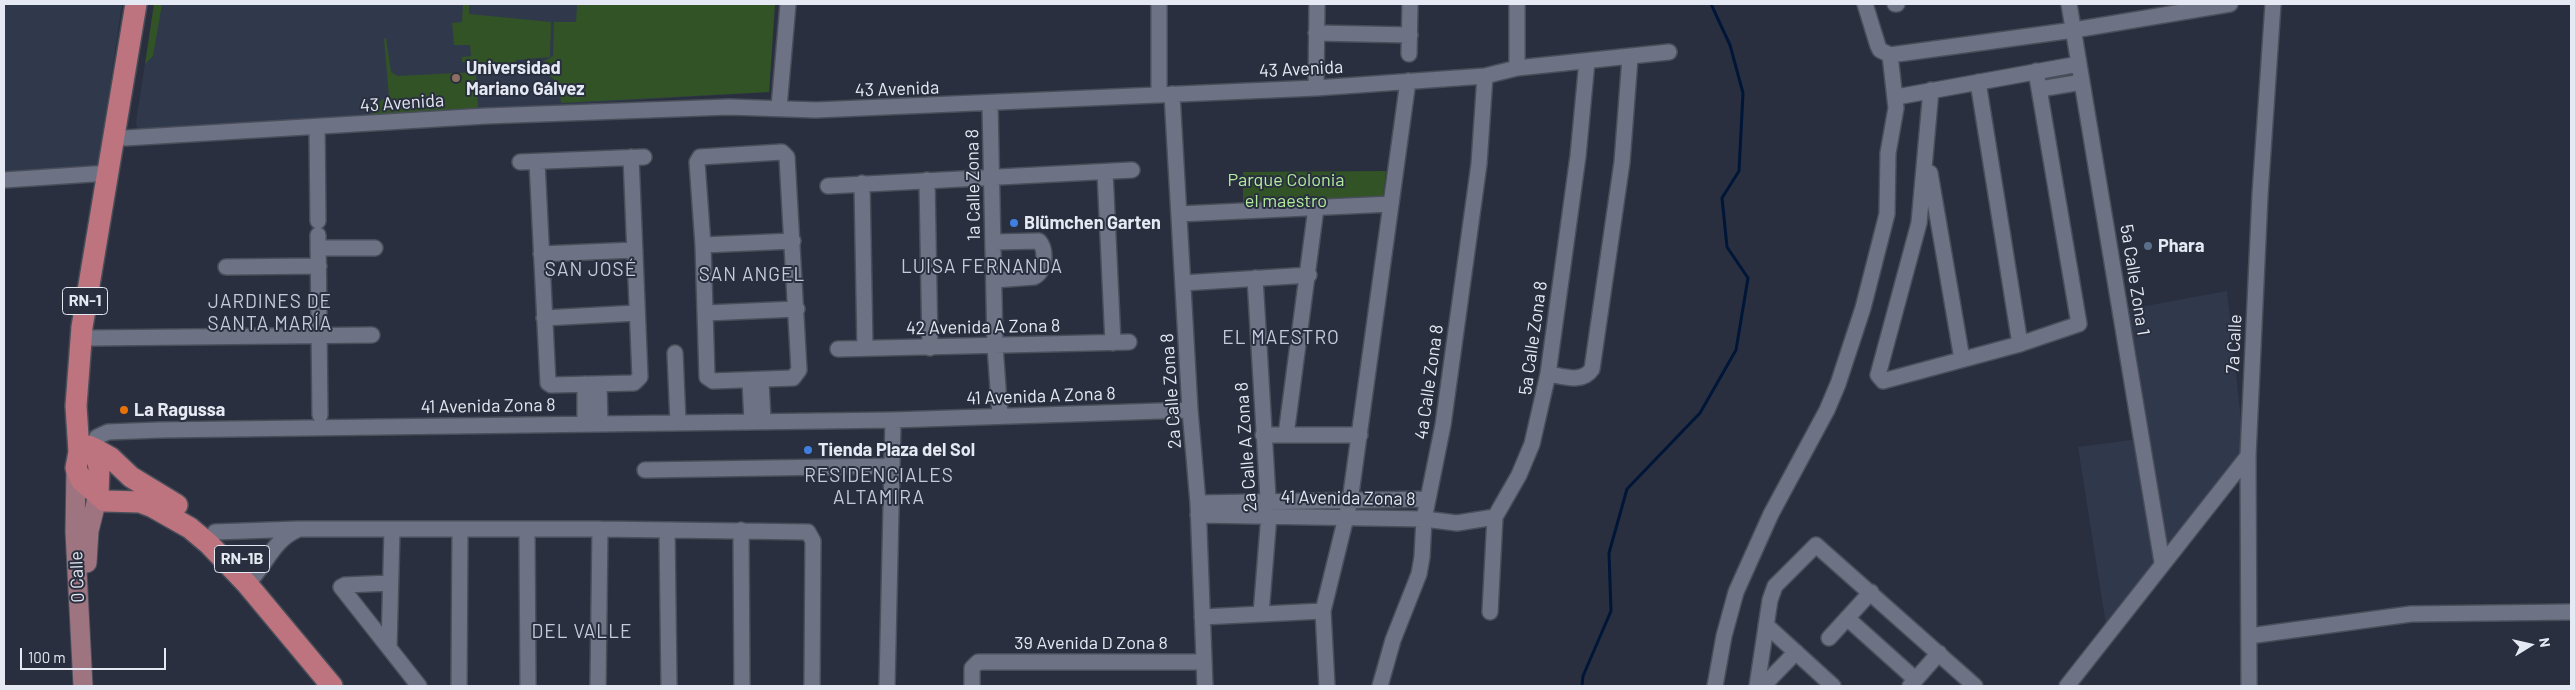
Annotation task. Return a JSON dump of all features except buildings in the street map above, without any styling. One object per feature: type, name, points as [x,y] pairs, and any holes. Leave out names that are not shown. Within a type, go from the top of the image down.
[{"type":"highway","name":"RN-1","points":[[91,453],[76,406],[80,344],[136,4]]},
{"type":"highway","name":"RN-1","points":[[91,453],[88,380],[92,338],[146,4]]},
{"type":"highway","points":[[91,453],[81,480],[107,499]]},
{"type":"highway","name":"RN-1B","points":[[91,453],[215,532],[332,686]]},
{"type":"highway","name":"RN-1B","points":[[107,499],[140,502],[170,515],[209,544],[252,580],[348,686]]},
{"type":"main road","name":"0 Calle","points":[[82,686],[75,532],[91,453]]},
{"type":"main road","name":"0 Calle","points":[[92,686],[87,559],[89,532],[107,499]]},
{"type":"street","points":[[779,108],[788,4]]},
{"type":"street","name":"2a Calle Zona 8","points":[[1159,4],[1166,94],[1179,214],[1190,410],[1198,509],[1205,686]]},
{"type":"street","points":[[1317,4],[1321,34],[1321,87]]},
{"type":"street","points":[[1321,34],[1326,4]]},
{"type":"street","points":[[1409,54],[1410,4]]},
{"type":"street","points":[[1516,68],[1517,4]]},
{"type":"street","points":[[1865,4],[1878,46],[1880,50],[1890,54],[2074,30],[2230,4]]},
{"type":"street","name":"5a Calle Zona 1","points":[[2069,4],[2162,562]]},
{"type":"street","name":"7a Calle","points":[[2249,686],[2248,456],[2260,195],[2273,4]]},
{"type":"street","points":[[1321,34],[1410,35]]},
{"type":"street","name":"43 Avenida","points":[[125,138],[515,115],[729,107],[816,110],[990,104],[1321,87],[1485,76],[1516,68],[1630,58],[1668,52]]},
{"type":"street","points":[[1715,686],[1727,622],[1736,592],[1771,514],[1827,410],[1838,384],[1863,308],[1887,214],[1888,153],[1896,108],[1890,54]]},
{"type":"street","points":[[1548,374],[1575,379],[1586,376],[1592,370],[1622,162],[1630,58]]},
{"type":"street","name":"5a Calle Zona 8","points":[[1490,612],[1495,517],[1519,474],[1532,444],[1548,374],[1578,156],[1586,61]]},
{"type":"street","points":[[1902,96],[2079,64]]},
{"type":"street","points":[[2053,68],[2055,86]]},
{"type":"street","points":[[1931,90],[1927,157],[1919,223],[1878,375],[1883,381],[2020,344],[2079,324],[2036,71]]},
{"type":"street","name":"4a Calle Zona 8","points":[[1380,686],[1394,640],[1419,574],[1424,519],[1443,425],[1479,164],[1485,76]]},
{"type":"street","points":[[1327,686],[1323,611],[1348,517],[1408,81]]},
{"type":"street","points":[[1978,82],[2020,344]]},
{"type":"street","points":[[2040,89],[2082,82]]},
{"type":"street","name":"1a Calle Zona 8","points":[[990,104],[995,346],[1000,416]]},
{"type":"street","points":[[317,127],[320,415]]},
{"type":"street","points":[[782,152],[787,157],[793,241],[799,370],[797,375],[793,378],[755,381],[713,381],[708,377],[698,159],[782,152]]},
{"type":"street","points":[[520,162],[637,157],[634,250],[640,377],[638,381],[551,385],[548,383],[538,162]]},
{"type":"street","points":[[1927,157],[1962,359]]},
{"type":"street","points":[[828,186],[1132,170]]},
{"type":"street","points":[[1105,172],[1113,343]]},
{"type":"street","points":[[4,180],[108,173]]},
{"type":"street","points":[[927,180],[930,348]]},
{"type":"street","points":[[862,183],[865,348]]},
{"type":"street","points":[[1179,214],[1392,204]]},
{"type":"street","points":[[1286,435],[1316,208]]},
{"type":"street","points":[[318,234],[375,248]]},
{"type":"street","points":[[703,245],[793,241]]},
{"type":"street","points":[[993,242],[1038,241],[1042,246],[1043,267],[1039,274],[1034,277],[994,280]]},
{"type":"street","points":[[541,254],[634,250]]},
{"type":"street","points":[[226,267],[319,266]]},
{"type":"street","points":[[1182,283],[1308,275]]},
{"type":"street","name":"2a Calle A Zona 8","points":[[1255,278],[1263,435],[1269,508],[1261,614]]},
{"type":"street","points":[[706,313],[797,309]]},
{"type":"street","points":[[544,318],[637,313]]},
{"type":"street","points":[[92,338],[372,334]]},
{"type":"street","name":"42 Avenida A Zona 8","points":[[838,349],[1129,342]]},
{"type":"street","points":[[675,353],[678,422]]},
{"type":"street","points":[[755,381],[758,421]]},
{"type":"street","points":[[592,384],[593,423]]},
{"type":"street","name":"41 Avenida A Zona 8","points":[[892,420],[1190,410]]},
{"type":"street","points":[[887,686],[892,420]]},
{"type":"street","name":"41 Avenida Zona 8","points":[[91,453],[97,437],[101,434],[117,431],[892,420]]},
{"type":"street","points":[[1263,435],[1360,435]]},
{"type":"street","points":[[2067,686],[2162,562],[2248,456]]},
{"type":"street","points":[[645,470],[892,466]]},
{"type":"street","name":"41 Avenida Zona 8","points":[[1198,509],[1269,508],[1350,501],[1428,499]]},
{"type":"street","name":"41 Avenida Zona 8","points":[[1269,508],[1348,517],[1424,519],[1457,523],[1495,517]]},
{"type":"street","points":[[252,580],[283,537],[298,529]]},
{"type":"street","points":[[215,532],[298,529],[600,529],[804,532],[812,535],[812,686]]},
{"type":"street","points":[[598,686],[600,529]]},
{"type":"street","points":[[389,648],[392,530]]},
{"type":"street","points":[[459,686],[460,530]]},
{"type":"street","points":[[527,530],[528,686]]},
{"type":"street","points":[[667,530],[668,686]]},
{"type":"street","points":[[741,530],[742,686]]},
{"type":"street","points":[[1757,686],[1770,600],[1775,586],[1811,547],[1816,545],[1975,686]]},
{"type":"street","points":[[390,583],[345,585],[341,587],[342,591],[419,686]]},
{"type":"street","points":[[1829,638],[1871,592]]},
{"type":"street","points":[[1202,617],[1323,611]]},
{"type":"street","points":[[2250,636],[2411,614],[2571,612]]},
{"type":"street","points":[[1847,618],[1912,683],[1939,653]]},
{"type":"street","points":[[1766,625],[1833,686]]},
{"type":"street","points":[[1763,686],[1796,652]]},
{"type":"street","name":"39 Avenida D Zona 8","points":[[972,686],[972,668],[978,662],[1204,662]]},
{"type":"shaded area","points":[[4,4],[122,4],[98,166],[4,173]]},
{"type":"shaded area","name":"Universidad Mariano Gálvez","points":[[154,4],[775,4],[769,92],[138,131],[136,123]]},
{"type":"shaded area","points":[[2227,291],[2244,449],[2168,548],[2129,309]]},
{"type":"shaded area","points":[[2139,439],[2159,561],[2107,631],[2078,447]]},
{"type":"green space","points":[[154,4],[162,4],[153,56],[145,64]]},
{"type":"green space","points":[[463,4],[469,4],[469,14],[551,22],[550,57],[516,60],[514,69],[483,72],[481,62],[462,62],[462,57],[471,56],[470,45],[454,45],[452,23],[462,22]]},
{"type":"green space","points":[[577,4],[775,4],[769,92],[561,103],[559,88],[556,82],[541,69],[544,61],[553,56],[554,22],[576,22]]},
{"type":"green space","points":[[386,38],[391,72],[398,76],[476,72],[478,108],[371,117],[371,108],[378,106],[381,100],[389,97],[384,39]]},
{"type":"green space","name":"Parque Colonia el maestro","points":[[1386,171],[1382,205],[1243,211],[1243,172]]},
{"type":"waterway","points":[[1582,686],[1583,676],[1611,611],[1609,553],[1627,489],[1700,413],[1736,350],[1748,278],[1727,247],[1722,198],[1739,171],[1743,93],[1730,45],[1711,4]]},
{"type":"place","name":"Universidad Mariano Gálvez","points":[[456,78]]},
{"type":"place","name":"Blümchen Garten","points":[[1014,223]]},
{"type":"place","name":"Phara","points":[[2148,246]]},
{"type":"place","name":"La Ragussa","points":[[124,410]]},
{"type":"place","name":"Tienda Plaza del Sol","points":[[808,450]]},
{"type":"district","name":"LUISA FERNANDA","points":[[982,267]]},
{"type":"district","name":"SAN JOSÉ","points":[[591,270]]},
{"type":"district","name":"SAN ANGEL","points":[[752,275]]},
{"type":"district","name":"JARDINES DE SANTA MARÍA","points":[[270,313]]},
{"type":"district","name":"EL MAESTRO","points":[[1281,338]]},
{"type":"district","name":"RESIDENCIALES ALTAMIRA","points":[[879,487]]},
{"type":"district","name":"DEL VALLE","points":[[582,632]]}]
